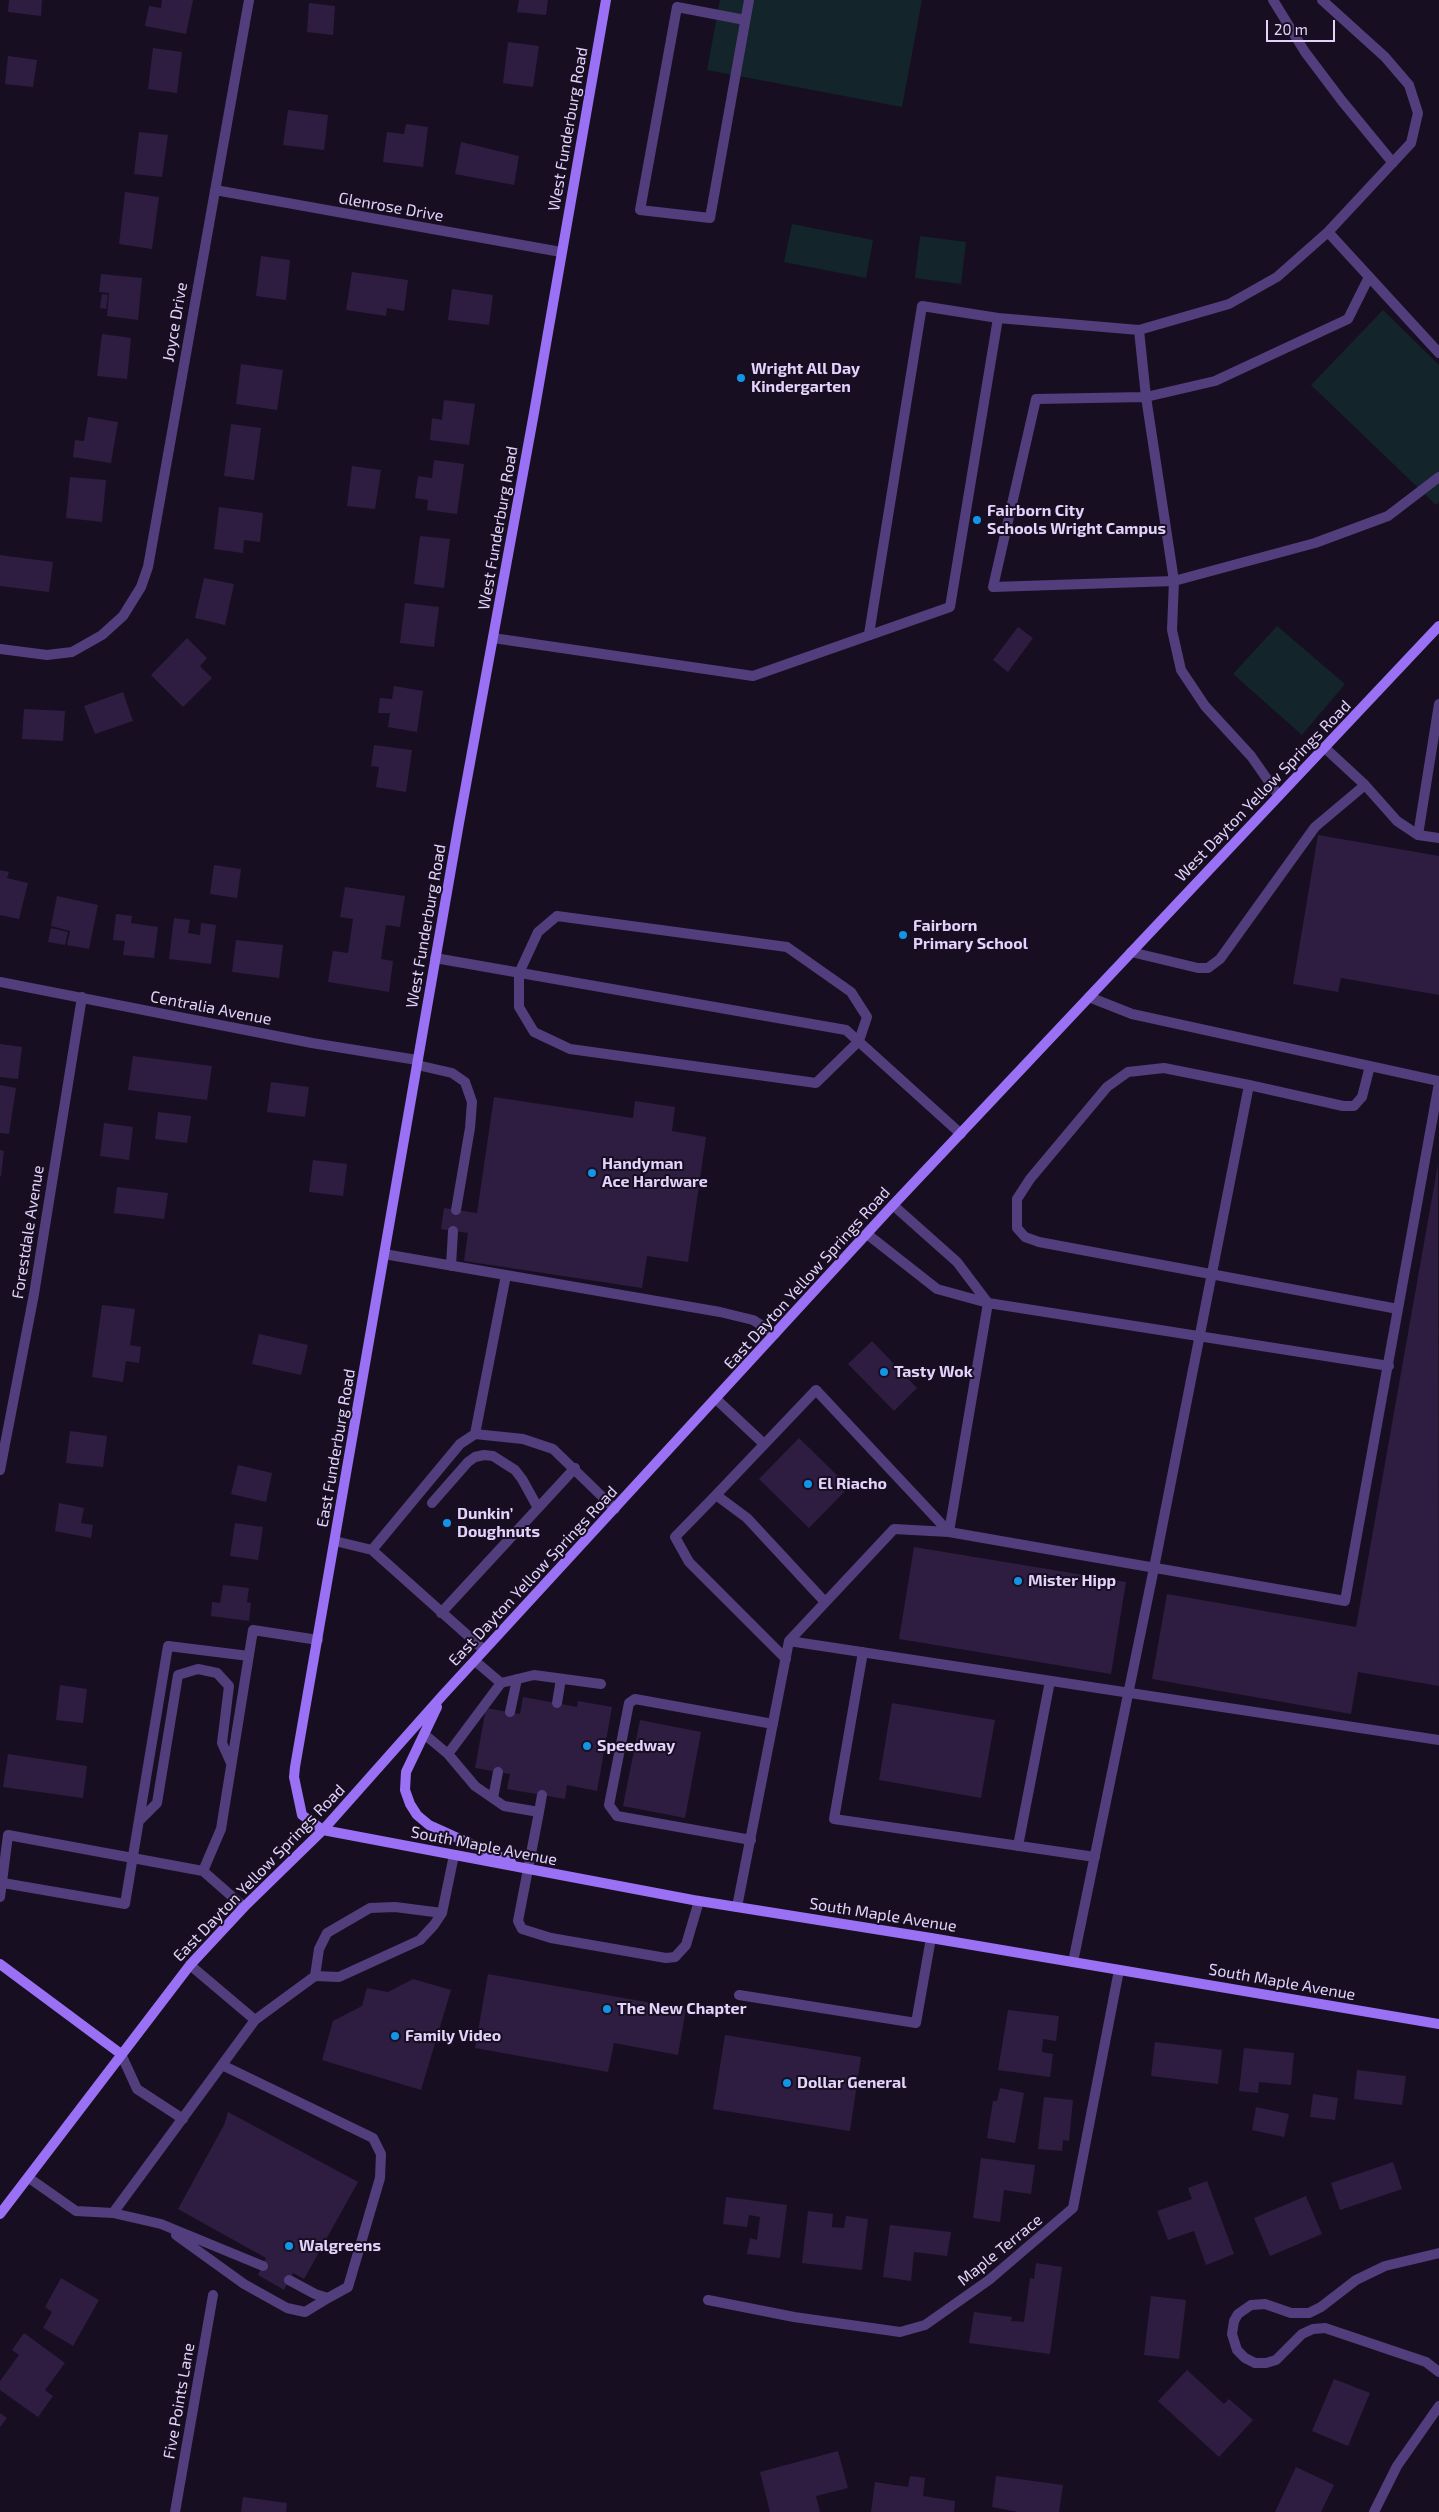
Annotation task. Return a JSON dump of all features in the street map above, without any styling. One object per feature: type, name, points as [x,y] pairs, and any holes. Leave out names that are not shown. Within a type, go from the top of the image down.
[{"type":"main road","name":"West Funderburg Road","points":[[417,1063],[606,0]]},
{"type":"main road","name":"West Dayton Yellow Springs Road","points":[[1109,975],[1439,626]]},
{"type":"main road","name":"East Dayton Yellow Springs Road","points":[[0,2214],[190,1965],[244,1907],[323,1830],[442,1696],[716,1400],[893,1205],[1109,975]]},
{"type":"main road","name":"East Funderburg Road","points":[[323,1830],[302,1815],[294,1777],[417,1063]]},
{"type":"main road","points":[[442,1696],[405,1779],[407,1796],[418,1815],[429,1825],[528,1869]]},
{"type":"main road","name":"South Maple Avenue","points":[[323,1830],[699,1901],[932,1938],[1439,2024]]},
{"type":"main road","points":[[0,1964],[121,2054]]},
{"type":"street","name":"Joyce Drive","points":[[0,649],[60,655],[78,649],[102,636],[123,616],[142,587],[148,567],[249,0]]},
{"type":"street","points":[[745,20],[677,7],[640,210],[710,218],[749,0]]},
{"type":"street","points":[[1273,0],[1305,52],[1342,101],[1394,163]]},
{"type":"street","points":[[869,634],[922,306],[998,318],[1139,330],[1229,304],[1254,292],[1277,277],[1328,232],[1411,143],[1418,113],[1409,85],[1384,57],[1322,0]]},
{"type":"street","name":"Glenrose Drive","points":[[214,190],[562,252]]},
{"type":"street","points":[[1328,232],[1439,353]]},
{"type":"street","points":[[1370,277],[1348,320],[1215,380],[1146,397],[1036,399],[993,587],[1174,581],[1316,543],[1388,516],[1439,477]]},
{"type":"street","points":[[493,638],[753,676],[950,607],[998,318]]},
{"type":"street","points":[[1139,330],[1146,397],[1174,581],[1172,630],[1181,670],[1205,706],[1251,756],[1279,796]]},
{"type":"street","points":[[1418,835],[1439,704]]},
{"type":"street","points":[[1325,748],[1364,785],[1397,821],[1418,835],[1439,838]]},
{"type":"street","points":[[1131,952],[1198,968],[1208,968],[1220,958],[1315,827],[1364,785]]},
{"type":"street","points":[[557,916],[787,947],[850,992],[867,1017],[859,1042],[816,1083],[570,1049],[534,1032],[519,1007],[519,973],[538,932],[557,916]]},
{"type":"street","points":[[436,958],[846,1030],[961,1134]]},
{"type":"street","name":"Centralia Avenue","points":[[0,982],[417,1063],[452,1073],[465,1082],[472,1102],[470,1128],[456,1210]]},
{"type":"street","name":"Forestdale Avenue","points":[[0,1470],[34,1294],[82,997]]},
{"type":"street","points":[[738,1907],[789,1640],[894,1529],[949,1532],[1345,1601],[1439,1082],[1132,1014],[1089,997]]},
{"type":"street","points":[[1370,1066],[1362,1097],[1354,1106],[1343,1106],[1164,1068],[1128,1072],[1107,1087],[1030,1179],[1017,1199],[1017,1228],[1025,1237],[1039,1242],[1398,1310]]},
{"type":"street","points":[[1072,1962],[1129,1693],[1249,1085]]},
{"type":"street","points":[[893,1205],[957,1262],[988,1303],[949,1532]]},
{"type":"street","points":[[451,1266],[453,1231]]},
{"type":"street","points":[[867,1234],[937,1289],[988,1303],[1389,1366]]},
{"type":"street","points":[[384,1254],[720,1312],[753,1320],[775,1334]]},
{"type":"street","points":[[475,1434],[506,1275]]},
{"type":"street","points":[[786,1659],[689,1562],[674,1537],[816,1390],[949,1532]]},
{"type":"street","points":[[716,1400],[763,1444]]},
{"type":"street","points":[[372,1550],[460,1444],[475,1434],[523,1439],[553,1449],[575,1468],[615,1509]]},
{"type":"street","points":[[432,1503],[468,1462],[484,1454],[493,1456],[515,1470],[538,1508]]},
{"type":"street","points":[[441,1613],[575,1468]]},
{"type":"street","points":[[716,1495],[747,1518],[825,1602]]},
{"type":"street","points":[[335,1541],[372,1550],[484,1650]]},
{"type":"street","points":[[203,1871],[221,1829],[253,1630],[318,1640]]},
{"type":"street","points":[[789,1640],[1439,1740]]},
{"type":"street","points":[[3,1883],[125,1904],[168,1646],[249,1656]]},
{"type":"street","points":[[863,1652],[834,1819],[1095,1857]]},
{"type":"street","points":[[475,1661],[501,1683]]},
{"type":"street","points":[[139,1821],[157,1803],[178,1675],[198,1669],[217,1672],[229,1686],[222,1743],[232,1764]]},
{"type":"street","points":[[448,1754],[501,1683],[534,1675],[601,1684]]},
{"type":"street","points":[[510,1712],[517,1679]]},
{"type":"street","points":[[557,1703],[561,1679]]},
{"type":"street","points":[[1018,1846],[1050,1681]]},
{"type":"street","points":[[750,1840],[617,1816],[609,1805],[629,1703],[635,1699],[773,1724]]},
{"type":"street","points":[[424,1734],[448,1754],[475,1786],[504,1806],[539,1812]]},
{"type":"street","points":[[493,1798],[498,1772]]},
{"type":"street","points":[[542,1795],[518,1921],[522,1929],[551,1938],[666,1958],[675,1956],[686,1945],[699,1901]]},
{"type":"street","points":[[0,1897],[8,1835],[203,1871],[244,1907]]},
{"type":"street","points":[[113,2213],[255,2020],[315,1976],[339,1977],[420,1940],[434,1926],[442,1913],[454,1855]]},
{"type":"street","points":[[315,1976],[319,1949],[327,1932],[370,1908],[395,1906],[442,1913]]},
{"type":"street","points":[[738,1995],[916,2023],[932,1938]]},
{"type":"street","points":[[190,1965],[255,2020]]},
{"type":"street","name":"Maple Terrace","points":[[708,2300],[794,2317],[900,2332],[925,2325],[989,2280],[1073,2208],[1119,1970]]},
{"type":"street","points":[[121,2054],[137,2089],[183,2119]]},
{"type":"street","points":[[161,2224],[244,2284],[287,2308],[305,2312],[348,2287],[380,2178],[381,2154],[373,2138],[222,2065]]},
{"type":"street","points":[[29,2178],[76,2210],[113,2213],[161,2224],[263,2266]]},
{"type":"street","points":[[1439,2253],[1384,2266],[1356,2280],[1321,2307],[1309,2313],[1291,2313],[1265,2304],[1251,2305],[1244,2309],[1234,2321],[1233,2341],[1237,2350],[1245,2358],[1255,2362],[1266,2363],[1276,2360],[1302,2334],[1313,2329],[1334,2330],[1426,2362],[1439,2372]]},
{"type":"street","points":[[289,2280],[315,2294],[328,2298]]},
{"type":"street","name":"Five Points Lane","points":[[175,2512],[213,2294]]},
{"type":"street","points":[[1309,2313],[1313,2329]]},
{"type":"street","points":[[1374,2512],[1398,2466],[1439,2406]]},
{"type":"shaded area","points":[[720,0],[922,0],[902,107],[707,70]]},
{"type":"shaded area","points":[[792,224],[873,240],[866,278],[784,262]]},
{"type":"shaded area","points":[[920,236],[966,242],[961,284],[915,278]]},
{"type":"shaded area","points":[[1383,310],[1439,365],[1439,502],[1436,505],[1311,385]]},
{"type":"shaded area","points":[[1277,626],[1345,684],[1302,735],[1233,674]]},
{"type":"building","points":[[9,0],[42,0],[41,16],[8,12]]},
{"type":"building","points":[[162,0],[193,0],[186,34],[145,26],[149,6],[161,8]]},
{"type":"building","points":[[519,0],[548,0],[546,15],[517,12]]},
{"type":"building","points":[[309,3],[335,6],[333,35],[307,32]]},
{"type":"building","points":[[508,42],[539,46],[533,87],[503,83]]},
{"type":"building","points":[[153,48],[182,52],[177,93],[148,89]]},
{"type":"building","points":[[8,56],[37,60],[33,87],[5,84]]},
{"type":"building","points":[[288,110],[328,115],[324,150],[283,145]]},
{"type":"building","points":[[406,124],[428,127],[423,167],[383,162],[387,132],[404,134]]},
{"type":"building","points":[[139,132],[168,135],[162,177],[134,174]]},
{"type":"building","points":[[461,142],[519,156],[514,185],[455,174]]},
{"type":"building","points":[[125,192],[159,197],[152,249],[119,244]]},
{"type":"building","points":[[261,256],[290,260],[286,300],[256,296]]},
{"type":"building","points":[[352,272],[408,280],[404,311],[387,308],[386,316],[346,310]]},
{"type":"building","points":[[101,274],[142,278],[138,320],[107,316],[109,293],[99,292]]},
{"type":"building","points":[[452,289],[493,295],[489,325],[448,320]]},
{"type":"building","points":[[102,294],[108,295],[106,309],[100,308]]},
{"type":"building","points":[[102,334],[131,338],[127,379],[97,376]]},
{"type":"building","points":[[241,364],[283,370],[277,410],[236,404]]},
{"type":"building","points":[[444,400],[475,404],[469,445],[430,440],[432,418],[442,420]]},
{"type":"building","points":[[88,417],[118,422],[111,463],[73,457],[75,440],[84,441]]},
{"type":"building","points":[[231,424],[261,428],[254,480],[224,476]]},
{"type":"building","points":[[434,460],[464,464],[457,514],[427,510],[428,500],[415,498],[418,476],[432,478]]},
{"type":"building","points":[[352,466],[381,470],[375,509],[347,506]]},
{"type":"building","points":[[70,477],[106,480],[102,522],[66,518]]},
{"type":"building","points":[[219,507],[263,513],[260,542],[244,540],[243,553],[214,549]]},
{"type":"building","points":[[420,536],[450,539],[444,588],[414,584]]},
{"type":"building","points":[[0,555],[53,562],[49,592],[0,586]]},
{"type":"building","points":[[204,578],[234,584],[225,625],[195,618]]},
{"type":"building","points":[[405,603],[439,607],[434,647],[400,643]]},
{"type":"building","points":[[1018,627],[1033,638],[1008,672],[993,660]]},
{"type":"building","points":[[187,638],[207,658],[200,666],[212,678],[183,707],[151,675]]},
{"type":"building","points":[[394,686],[423,691],[417,732],[388,727],[390,713],[378,713],[380,698],[392,699]]},
{"type":"building","points":[[123,692],[133,721],[95,734],[84,706]]},
{"type":"building","points":[[24,709],[65,711],[63,741],[22,739]]},
{"type":"building","points":[[374,745],[412,750],[406,792],[376,787],[379,767],[371,766]]},
{"type":"building","points":[[1318,835],[1439,856],[1439,995],[1341,978],[1338,992],[1293,984]]},
{"type":"building","points":[[214,865],[241,869],[237,898],[210,894]]},
{"type":"building","points":[[0,870],[9,872],[7,878],[28,883],[19,919],[0,915]]},
{"type":"building","points":[[345,887],[405,896],[400,927],[386,925],[381,959],[393,961],[389,992],[328,982],[333,951],[348,953],[353,919],[340,917]]},
{"type":"building","points":[[57,896],[98,905],[89,949],[67,945],[70,931],[51,926]]},
{"type":"building","points":[[116,914],[132,916],[131,923],[158,927],[154,958],[123,955],[125,941],[113,940]]},
{"type":"building","points":[[174,918],[190,920],[188,933],[200,935],[201,923],[216,925],[211,964],[169,959]]},
{"type":"building","points":[[51,928],[68,932],[65,945],[48,942]]},
{"type":"building","points":[[236,940],[283,945],[279,978],[232,972]]},
{"type":"building","points":[[0,1044],[22,1047],[18,1079],[0,1077]]},
{"type":"building","points":[[133,1056],[212,1066],[207,1100],[128,1090]]},
{"type":"building","points":[[271,1082],[309,1087],[305,1117],[267,1112]]},
{"type":"building","points":[[0,1085],[16,1088],[9,1134],[0,1133]]},
{"type":"building","name":"Handyman Ace Hardware","points":[[494,1097],[633,1118],[635,1101],[675,1107],[672,1131],[706,1137],[688,1262],[647,1256],[642,1288],[464,1261],[468,1233],[441,1229],[444,1208],[477,1213]]},
{"type":"building","points":[[158,1112],[191,1116],[187,1143],[155,1139]]},
{"type":"building","points":[[104,1123],[133,1127],[129,1160],[100,1156]]},
{"type":"building","points":[[0,1150],[4,1151],[1,1176],[0,1176]]},
{"type":"building","points":[[313,1160],[347,1164],[343,1196],[309,1192]]},
{"type":"building","points":[[1438,1164],[1439,1686],[1358,1672],[1351,1714],[1152,1679],[1167,1594],[1356,1627]]},
{"type":"building","points":[[117,1187],[168,1193],[164,1219],[114,1213]]},
{"type":"building","points":[[102,1305],[135,1309],[130,1345],[141,1347],[139,1363],[126,1361],[123,1382],[92,1377]]},
{"type":"building","points":[[259,1334],[308,1345],[301,1375],[252,1364]]},
{"type":"building","points":[[872,1341],[917,1388],[894,1411],[848,1364]]},
{"type":"building","points":[[70,1431],[107,1436],[103,1467],[66,1463]]},
{"type":"building","points":[[799,1438],[849,1487],[809,1528],[759,1479]]},
{"type":"building","points":[[238,1465],[272,1473],[266,1502],[231,1494]]},
{"type":"building","points":[[59,1503],[84,1508],[81,1523],[93,1525],[91,1538],[55,1531]]},
{"type":"building","points":[[235,1523],[263,1527],[258,1560],[230,1556]]},
{"type":"building","points":[[914,1547],[1126,1582],[1111,1674],[899,1639]]},
{"type":"building","points":[[223,1585],[249,1588],[247,1602],[251,1603],[249,1621],[211,1616],[212,1602],[220,1603]]},
{"type":"building","points":[[60,1685],[87,1689],[83,1723],[56,1720]]},
{"type":"building","name":"Speedway","points":[[523,1697],[577,1707],[578,1701],[612,1707],[597,1791],[567,1785],[565,1799],[507,1789],[510,1774],[475,1768],[486,1708],[520,1714]]},
{"type":"building","points":[[892,1703],[995,1720],[981,1798],[879,1780]]},
{"type":"building","points":[[640,1720],[701,1732],[685,1818],[623,1806]]},
{"type":"building","points":[[8,1754],[87,1766],[83,1798],[3,1787]]},
{"type":"building","points":[[488,1974],[686,2009],[678,2055],[614,2043],[608,2072],[475,2048]]},
{"type":"building","points":[[413,1979],[451,1990],[421,2090],[322,2060],[333,2021],[362,2006],[367,1988],[388,1992]]},
{"type":"building","points":[[1008,2010],[1059,2016],[1056,2041],[1043,2039],[1042,2052],[1053,2054],[1050,2077],[998,2070]]},
{"type":"building","name":"Dollar General","points":[[725,2035],[861,2057],[850,2131],[713,2109]]},
{"type":"building","points":[[1155,2042],[1222,2050],[1218,2084],[1151,2076]]},
{"type":"building","points":[[1244,2048],[1294,2053],[1291,2085],[1259,2082],[1258,2093],[1239,2091]]},
{"type":"building","points":[[1357,2070],[1406,2076],[1402,2105],[1354,2099]]},
{"type":"building","points":[[1000,2088],[1024,2093],[1015,2143],[987,2138],[993,2101],[997,2101]]},
{"type":"building","points":[[1313,2094],[1338,2098],[1335,2120],[1310,2117]]},
{"type":"building","points":[[1044,2097],[1073,2100],[1069,2141],[1063,2140],[1062,2151],[1038,2149]]},
{"type":"building","points":[[1256,2107],[1289,2114],[1284,2137],[1252,2130]]},
{"type":"building","name":"Walgreens","points":[[228,2112],[358,2182],[304,2279],[293,2273],[284,2290],[258,2275],[266,2258],[178,2209],[224,2125]]},
{"type":"building","points":[[981,2158],[1035,2165],[1031,2194],[1004,2190],[1000,2222],[973,2218]]},
{"type":"building","points":[[1393,2162],[1402,2189],[1340,2210],[1331,2183]]},
{"type":"building","points":[[1207,2181],[1234,2254],[1206,2265],[1194,2231],[1168,2240],[1157,2211],[1192,2199],[1188,2188]]},
{"type":"building","points":[[1306,2196],[1322,2234],[1270,2256],[1254,2218]]},
{"type":"building","points":[[726,2197],[787,2205],[780,2258],[747,2254],[750,2238],[757,2240],[760,2217],[749,2215],[747,2227],[723,2224]]},
{"type":"building","points":[[808,2211],[833,2214],[832,2227],[844,2228],[846,2216],[868,2219],[862,2270],[802,2263]]},
{"type":"building","points":[[890,2225],[951,2232],[947,2256],[914,2252],[911,2281],[883,2277]]},
{"type":"building","points":[[1036,2263],[1062,2267],[1050,2354],[969,2343],[974,2312],[1012,2317],[1011,2321],[1024,2322],[1030,2278],[1034,2279]]},
{"type":"building","points":[[61,2278],[99,2300],[73,2346],[43,2328],[52,2312],[45,2307]]},
{"type":"building","points":[[1151,2296],[1186,2300],[1179,2359],[1144,2355]]},
{"type":"building","points":[[24,2333],[65,2363],[45,2390],[53,2396],[38,2417],[0,2390],[0,2381],[19,2355],[12,2350]]},
{"type":"building","points":[[1187,2370],[1224,2404],[1229,2399],[1253,2420],[1219,2457],[1158,2401]]},
{"type":"building","points":[[1334,2379],[1370,2393],[1348,2446],[1312,2431]]},
{"type":"building","points":[[0,2413],[7,2418],[0,2427]]},
{"type":"building","points":[[838,2451],[848,2488],[816,2496],[820,2512],[770,2512],[760,2472]]},
{"type":"building","points":[[1296,2467],[1334,2485],[1321,2512],[1275,2512]]},
{"type":"building","points":[[910,2476],[925,2478],[923,2496],[955,2501],[954,2512],[871,2512],[875,2482],[908,2487]]},
{"type":"building","points":[[996,2476],[1063,2485],[1059,2512],[1018,2512],[992,2507]]},
{"type":"building","points":[[243,2497],[287,2503],[286,2512],[241,2512]]},
{"type":"place","name":"Wright All Day Kindergarten","points":[[741,378]]},
{"type":"place","name":"Fairborn City Schools Wright Campus","points":[[977,520]]},
{"type":"place","name":"Fairborn Primary School","points":[[903,935]]},
{"type":"place","name":"Handyman Ace Hardware","points":[[592,1173]]},
{"type":"place","name":"Tasty Wok","points":[[884,1372]]},
{"type":"place","name":"El Riacho","points":[[808,1484]]},
{"type":"place","name":"Dunkin’ Doughnuts","points":[[447,1523]]},
{"type":"place","name":"Mister Hipp","points":[[1018,1581]]},
{"type":"place","name":"Speedway","points":[[587,1746]]},
{"type":"place","name":"The New Chapter","points":[[607,2009]]},
{"type":"place","name":"Family Video","points":[[395,2036]]},
{"type":"place","name":"Dollar General","points":[[787,2083]]},
{"type":"place","name":"Walgreens","points":[[289,2246]]}]
